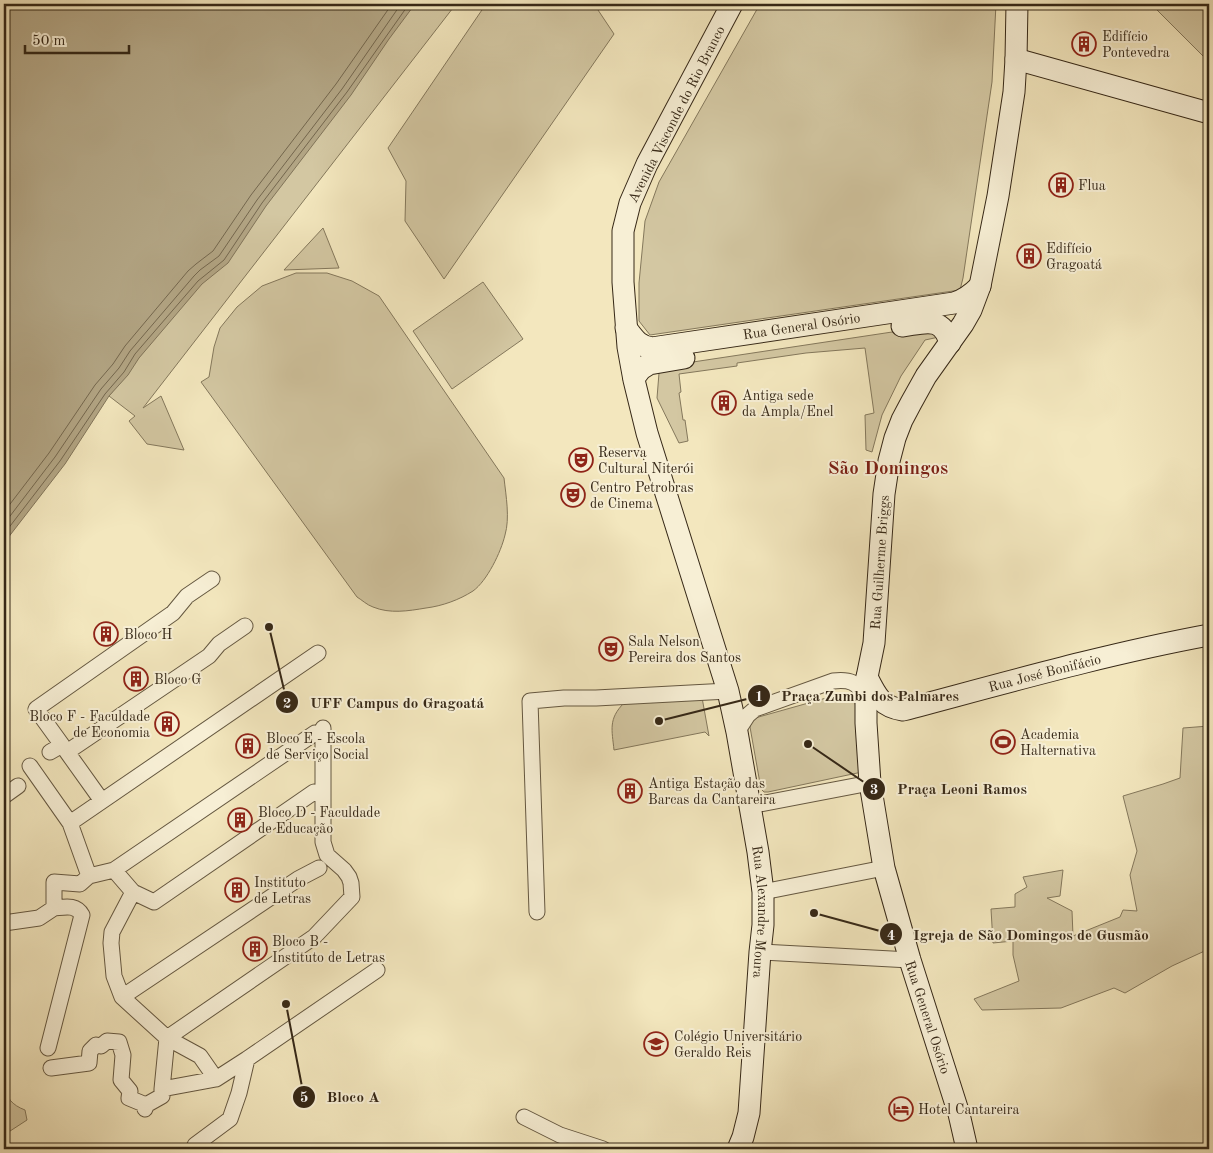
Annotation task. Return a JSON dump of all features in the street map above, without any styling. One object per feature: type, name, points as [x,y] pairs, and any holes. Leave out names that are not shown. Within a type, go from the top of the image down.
[{"type":"street","name":"Avenida Visconde do Rio Branco","points":[[732,4],[647,164],[630,203],[623,231],[622,282],[626,328],[634,378],[648,432],[728,691],[737,732]]},
{"type":"street","points":[[950,343],[971,310],[980,286],[998,196],[1014,92],[1017,4]]},
{"type":"street","points":[[1016,59],[1209,113]]},
{"type":"street","name":"Rua General Osório","points":[[626,328],[639,344],[652,348],[954,303],[964,300],[980,286]]},
{"type":"street","name":"Rua General Osório","points":[[634,378],[644,367],[653,363],[929,322],[934,322],[944,328],[950,343]]},
{"type":"street","name":"Rua Guilherme Briggs","points":[[866,687],[874,643],[884,494],[889,461],[902,420],[926,376],[950,343]]},
{"type":"street","points":[[102,802],[60,750],[36,709],[173,613],[187,596],[212,579]]},
{"type":"street","points":[[60,750],[209,656],[219,644],[245,626]]},
{"type":"street","name":"Rua José Bonifácio","points":[[866,687],[885,705],[903,710],[1089,661],[1209,635]]},
{"type":"street","points":[[70,823],[318,654]]},
{"type":"street","points":[[737,732],[748,715],[755,710],[833,681],[842,680],[854,683],[860,687],[866,687]]},
{"type":"street","name":"Rua General Osório","points":[[866,687],[870,783],[884,868],[910,960],[959,1114],[967,1149]]},
{"type":"street","points":[[537,912],[530,701],[728,691]]},
{"type":"street","points":[[51,1068],[89,1063],[90,1051],[96,1045],[101,1046],[107,1041],[119,1042],[124,1054],[121,1080],[130,1091],[129,1098],[146,1107],[162,1096],[167,1038],[314,937],[352,897],[349,877],[327,855],[323,842],[319,730],[114,870],[89,876],[80,884],[54,882],[54,908]]},
{"type":"street","name":"Rua Alexandre Moura","points":[[737,732],[763,892],[763,925],[750,1113],[742,1145]]},
{"type":"street","points":[[30,766],[70,823],[89,876]]},
{"type":"street","points":[[749,806],[870,783]]},
{"type":"street","points":[[4,796],[18,786]]},
{"type":"street","points":[[114,870],[133,892],[154,902],[314,792]]},
{"type":"street","points":[[122,998],[298,879],[319,868]]},
{"type":"street","points":[[763,892],[884,868]]},
{"type":"street","points":[[133,892],[112,932],[114,976],[122,998],[167,1038],[200,1056],[216,1079]]},
{"type":"street","points":[[4,923],[39,918],[54,908],[76,908],[80,910],[82,915],[48,1048]]},
{"type":"street","points":[[760,952],[910,960]]},
{"type":"street","points":[[162,1089],[216,1079],[377,970]]},
{"type":"street","points":[[194,1149],[195,1145],[230,1119],[239,1093],[246,1059]]},
{"type":"street","points":[[524,1117],[560,1135],[604,1149]]},
{"type":"shaded area","points":[[412,4],[456,4],[143,408],[161,396],[184,450],[147,444],[129,421],[135,416],[109,396]]},
{"type":"shaded area","points":[[486,4],[594,4],[614,34],[444,279],[405,221],[406,181],[388,148]]},
{"type":"shaded area","points":[[760,4],[996,4],[992,82],[960,290],[650,335],[639,321],[639,283],[645,221],[659,182]]},
{"type":"shaded area","points":[[1151,4],[1209,4],[1209,62]]},
{"type":"shaded area","points":[[323,228],[339,268],[284,270]]},
{"type":"shaded area","points":[[296,273],[327,273],[352,281],[379,296],[504,478],[507,514],[503,542],[493,566],[483,580],[473,591],[462,597],[438,606],[413,610],[386,611],[369,605],[357,597],[201,382],[209,377],[214,347],[220,328],[237,307],[262,286]]},
{"type":"shaded area","points":[[483,282],[523,339],[452,389],[413,331]]},
{"type":"shaded area","points":[[932,326],[939,337],[925,340],[901,376],[882,415],[872,452],[866,450],[865,415],[874,413],[865,348],[806,353],[737,363],[737,366],[679,374],[681,392],[679,393],[688,441],[679,443],[657,398],[659,373],[673,365]]},
{"type":"shaded area","points":[[701,692],[709,736],[705,732],[614,750],[613,720],[615,714],[624,703]]},
{"type":"shaded area","points":[[844,693],[852,695],[854,698],[867,762],[862,772],[764,792],[761,789],[750,727],[752,721],[755,718]]},
{"type":"shaded area","points":[[1209,726],[1209,949],[1172,966],[1125,993],[1114,988],[1061,1008],[982,1010],[974,999],[1019,981],[1013,955],[1013,941],[993,943],[991,909],[1015,907],[1015,894],[1027,887],[1023,877],[1063,870],[1060,896],[1047,898],[1072,911],[1073,936],[1120,917],[1123,910],[1137,911],[1130,875],[1137,851],[1123,796],[1180,778],[1183,728]]},
{"type":"shaded area","points":[[4,1084],[10,1100],[25,1110],[27,1120],[4,1135]]},
{"type":"water","points":[[4,4],[415,4],[351,95],[266,206],[228,263],[202,284],[139,358],[128,375],[109,396],[65,464],[4,543]]},
{"type":"place","name":"Edifício Pontevedra","points":[[1084,44]]},
{"type":"place","name":"Flua","points":[[1061,185]]},
{"type":"place","name":"Edifício Gragoatá","points":[[1029,256]]},
{"type":"place","name":"Antiga sede da Ampla/Enel","points":[[724,403]]},
{"type":"place","name":"Reserva Cultural Niterói","points":[[581,460]]},
{"type":"place","name":"Centro Petrobras de Cinema","points":[[573,495]]},
{"type":"place","name":"UFF Campus do Gragoatá","points":[[269,627]]},
{"type":"place","name":"Bloco H","points":[[106,634]]},
{"type":"place","name":"Sala Nelson Pereira dos Santos","points":[[611,649]]},
{"type":"place","name":"Bloco G","points":[[136,679]]},
{"type":"place","name":"Praça Zumbi dos Palmares","points":[[659,721]]},
{"type":"place","name":"Bloco F - Faculdade de Economia","points":[[167,724]]},
{"type":"place","name":"Academia Halternativa","points":[[1003,742]]},
{"type":"place","name":"Praça Leoni Ramos","points":[[808,744]]},
{"type":"place","name":"Bloco E - Escola de Serviço Social","points":[[248,746]]},
{"type":"place","name":"Antiga Estação das Barcas da Cantareira","points":[[630,791]]},
{"type":"place","name":"Bloco D - Faculdade de Educação","points":[[240,820]]},
{"type":"place","name":"Instituto de Letras","points":[[237,890]]},
{"type":"place","name":"Igreja de São Domingos de Gusmão","points":[[814,913]]},
{"type":"place","name":"Bloco B - Instituto de Letras","points":[[255,949]]},
{"type":"place","name":"Bloco A","points":[[286,1004]]},
{"type":"place","name":"Colégio Universitário Geraldo Reis","points":[[656,1044]]},
{"type":"place","name":"Hotel Cantareira","points":[[901,1109]]},
{"type":"district","name":"São Domingos","points":[[888,467]]}]
